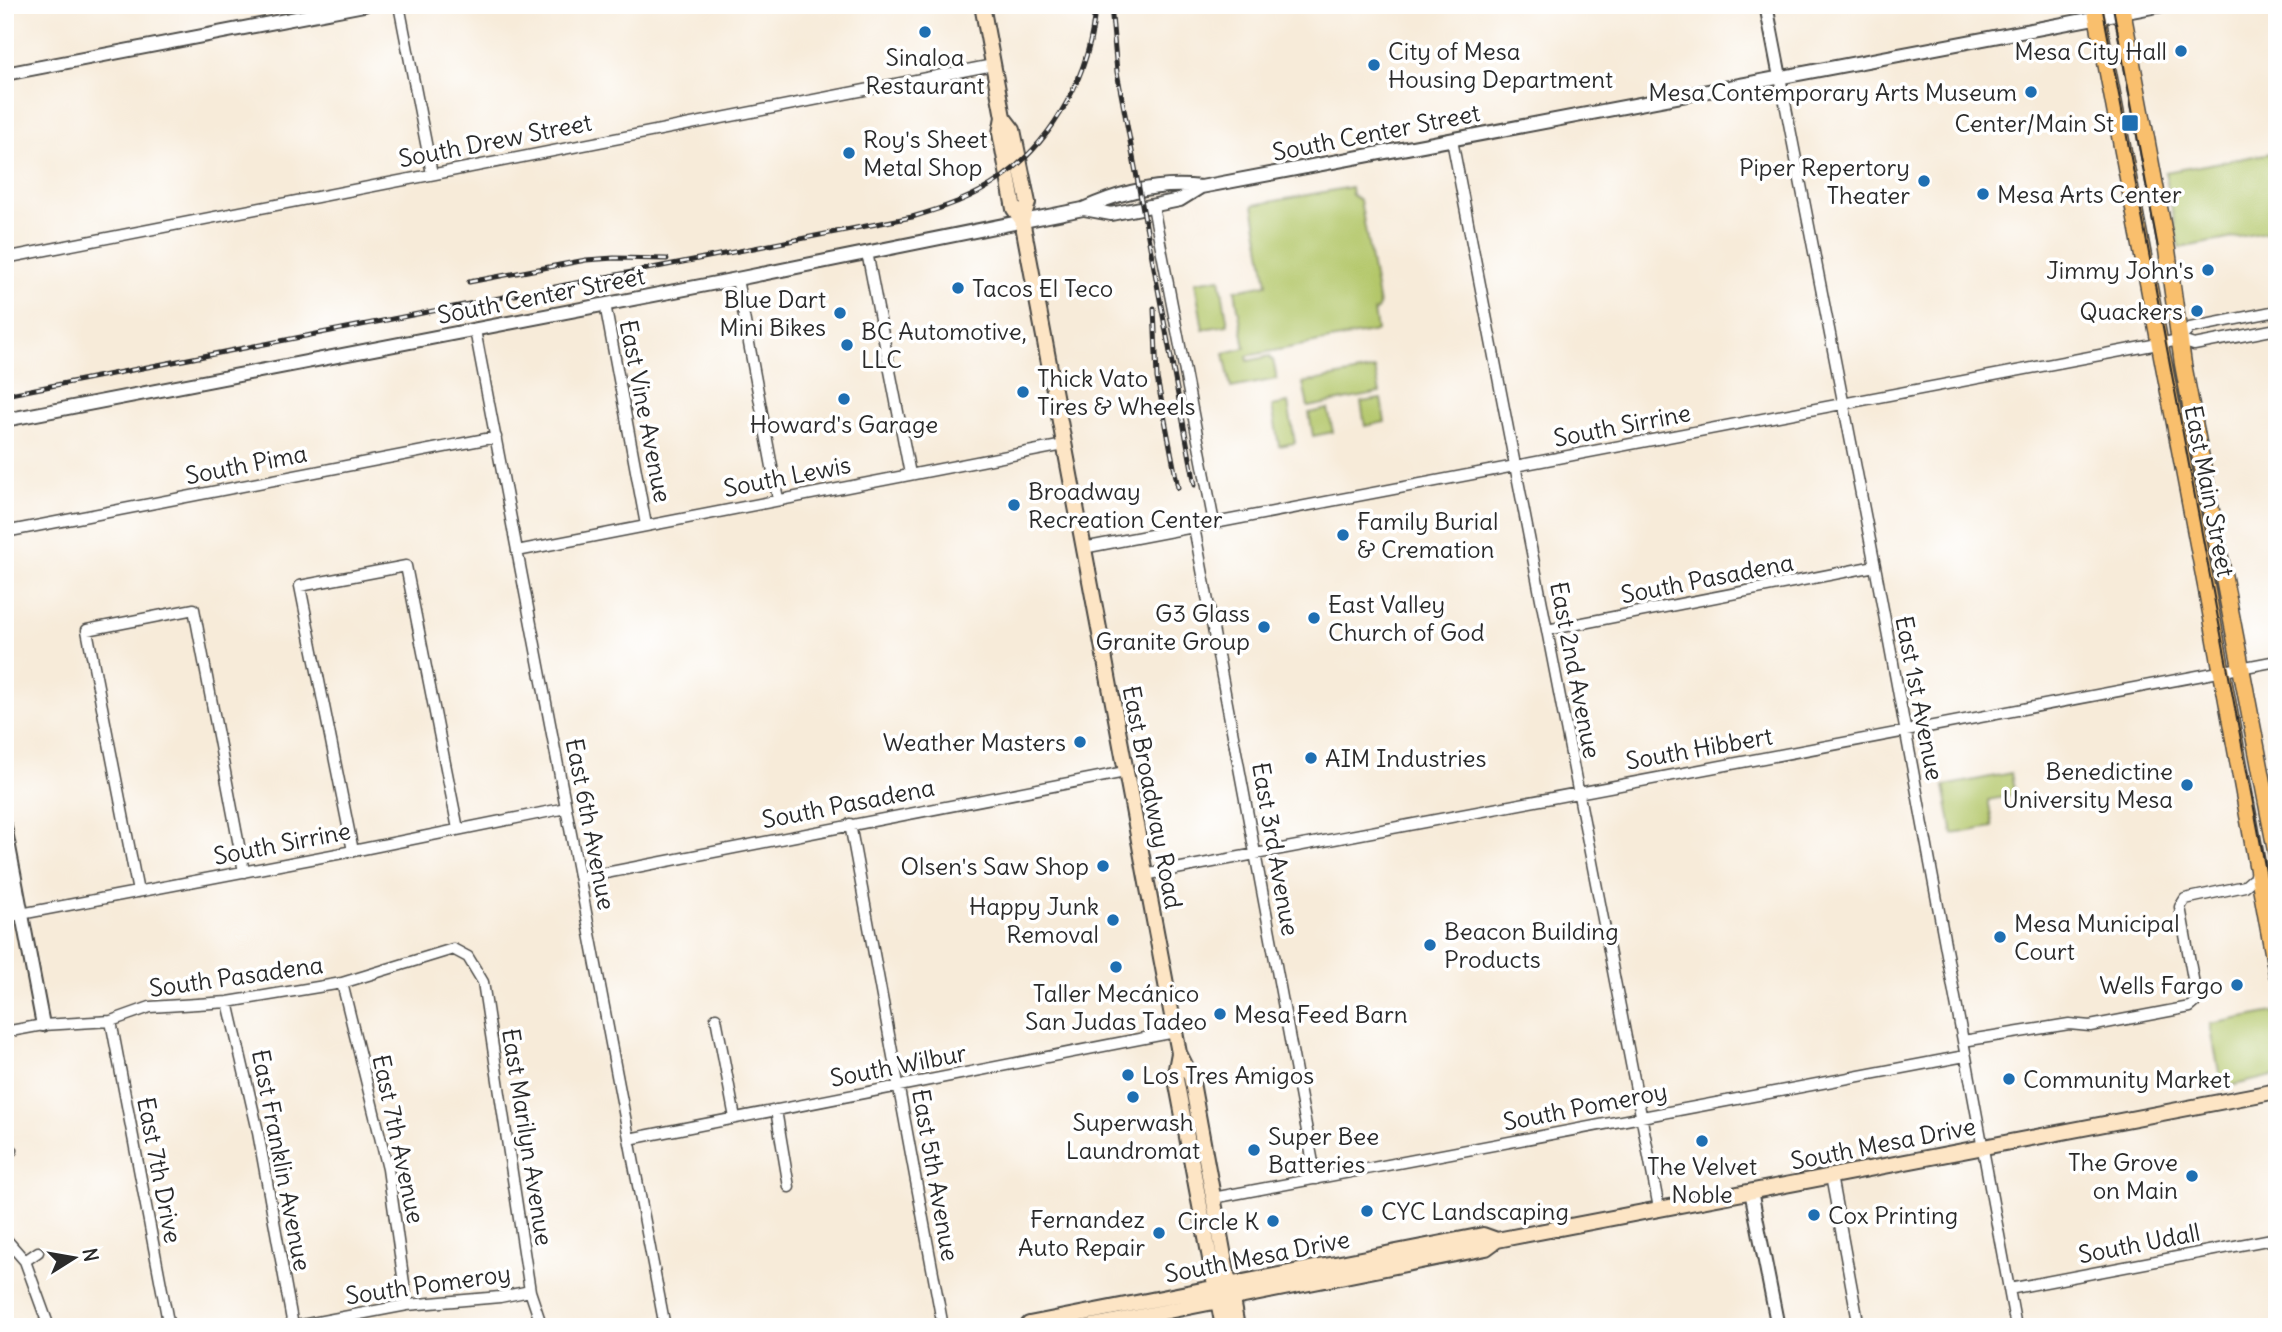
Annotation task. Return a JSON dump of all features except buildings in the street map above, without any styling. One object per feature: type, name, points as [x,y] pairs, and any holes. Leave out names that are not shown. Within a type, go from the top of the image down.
[{"type":"main road","name":"East Broadway Road","points":[[982,5],[1003,117],[1013,130],[1028,203],[1022,220],[1144,875],[1179,1053],[1191,1077],[1213,1198],[1223,1293],[1223,1327]]},
{"type":"main road","name":"East Main Street","points":[[2121,9],[2167,250],[2169,342],[2221,671],[2277,974]]},
{"type":"main road","name":"East Main Street","points":[[2095,12],[2241,668],[2277,856]]},
{"type":"main road","name":"East Broadway Road","points":[[1179,1053],[1175,1074],[1223,1293],[1237,1327]]},
{"type":"main road","name":"South Mesa Drive","points":[[1027,1327],[1029,1324],[1486,1248],[1497,1240],[2277,1091]]},
{"type":"main road","name":"South Mesa Drive","points":[[1094,1326],[1223,1293]]},
{"type":"street","points":[[5,74],[364,5]]},
{"type":"street","points":[[399,5],[432,174]]},
{"type":"street","points":[[1766,5],[1780,77]]},
{"type":"street","name":"South Center Street","points":[[5,420],[737,279],[1083,209],[1110,197],[1139,191],[1177,184],[1200,187],[1780,77],[2095,12],[2163,5]]},
{"type":"street","name":"South Drew Street","points":[[5,258],[993,65]]},
{"type":"street","name":"East 1st Avenue","points":[[1780,77],[1875,566],[2016,1327]]},
{"type":"street","name":"East 2nd Avenue","points":[[1452,140],[1659,1208]]},
{"type":"street","name":"South Center Street","points":[[1083,209],[1111,214],[1180,200],[1200,187]]},
{"type":"street","points":[[1153,206],[1214,523]]},
{"type":"street","points":[[867,252],[910,474]]},
{"type":"street","points":[[737,279],[778,499]]},
{"type":"street","name":"East Vine Avenue","points":[[605,304],[646,526]]},
{"type":"street","points":[[2169,342],[2190,328],[2277,312]]},
{"type":"street","points":[[2169,342],[2194,345],[2277,329]]},
{"type":"street","name":"East 6th Avenue","points":[[475,330],[665,1327]]},
{"type":"street","name":"South Sirrine","points":[[1083,548],[2169,342]]},
{"type":"street","name":"South Pima","points":[[5,532],[496,436]]},
{"type":"street","name":"South Lewis","points":[[517,551],[1064,445]]},
{"type":"street","name":"East 3rd Avenue","points":[[1194,527],[1316,1179]]},
{"type":"street","points":[[353,851],[300,586],[406,566],[458,829]]},
{"type":"street","name":"South Pasadena","points":[[1547,630],[1875,566]]},
{"type":"street","points":[[138,892],[87,630],[194,609],[244,872]]},
{"type":"street","name":"South Hibbert","points":[[1144,875],[2277,661]]},
{"type":"street","name":"South Pasadena","points":[[580,878],[1125,772]]},
{"type":"street","name":"South Sirrine","points":[[5,917],[566,808]]},
{"type":"street","name":"East 5th Avenue","points":[[850,824],[943,1327]]},
{"type":"street","points":[[5,826],[43,1024]]},
{"type":"street","points":[[1963,1041],[2069,1024],[2090,1026],[2190,1007],[2197,1001],[2180,907],[2185,899],[2245,886],[2254,878],[2258,868]]},
{"type":"street","points":[[2245,886],[2256,890],[2263,900]]},
{"type":"street","name":"South Pasadena","points":[[5,1032],[43,1024],[110,1021],[150,1007],[228,1002],[342,983],[453,949],[468,957]]},
{"type":"street","name":"East Marilyn Avenue","points":[[468,957],[482,982],[530,1291],[541,1327]]},
{"type":"street","name":"East 7th Avenue","points":[[342,983],[388,1169],[407,1305]]},
{"type":"street","name":"East Franklin Avenue","points":[[228,1002],[257,1127],[292,1326]]},
{"type":"street","points":[[716,1018],[735,1118]]},
{"type":"street","name":"East 7th Drive","points":[[110,1021],[169,1327]]},
{"type":"street","name":"South Wilbur","points":[[629,1139],[1175,1032]]},
{"type":"street","name":"South Pomeroy","points":[[1213,1198],[1965,1056]]},
{"type":"street","points":[[776,1110],[789,1186]]},
{"type":"street","points":[[1831,1176],[1859,1327]]},
{"type":"street","points":[[1751,1191],[1778,1327]]},
{"type":"street","points":[[5,1238],[25,1261],[49,1327]]},
{"type":"street","name":"South Udall","points":[[2009,1289],[2277,1238]]},
{"type":"street","points":[[25,1261],[38,1252]]},
{"type":"street","name":"South Pomeroy","points":[[292,1326],[407,1305],[500,1297],[530,1291]]},
{"type":"green space","points":[[2277,152],[2277,230],[2179,248],[2165,172]]},
{"type":"green space","points":[[1351,187],[1352,195],[1360,200],[1379,305],[1374,311],[1377,331],[1247,356],[1248,361],[1270,356],[1277,379],[1231,388],[1224,353],[1245,348],[1235,290],[1267,284],[1253,205]]},
{"type":"green space","points":[[1220,278],[1228,325],[1203,329],[1195,282]]},
{"type":"green space","points":[[1375,369],[1380,393],[1308,407],[1303,383]]},
{"type":"green space","points":[[1381,399],[1385,422],[1365,426],[1361,402]]},
{"type":"green space","points":[[1288,403],[1295,443],[1279,446],[1272,406]]},
{"type":"green space","points":[[1328,409],[1333,432],[1313,436],[1309,413]]},
{"type":"green space","points":[[2011,773],[2015,795],[1988,800],[1993,827],[1953,834],[1944,786]]},
{"type":"green space","points":[[2274,1012],[2277,1026],[2277,1075],[2222,1088],[2210,1024]]},
{"type":"tram line","points":[[2102,5],[2277,930]]},
{"type":"tram line","points":[[2113,7],[2158,248]]},
{"type":"railway","points":[[5,395],[912,217],[946,206],[979,192],[1000,179],[1037,145],[1053,124],[1078,79],[1092,30],[1095,5]]},
{"type":"railway","points":[[1111,5],[1117,72],[1195,485]]},
{"type":"railway","points":[[469,282],[586,260],[667,259]]},
{"type":"railway","points":[[1154,308],[1157,378],[1178,488]]},
{"type":"place","name":"Sinaloa Restaurant","points":[[925,32]]},
{"type":"place","name":"Mesa City Hall","points":[[2181,51]]},
{"type":"place","name":"City of Mesa Housing Department","points":[[1374,65]]},
{"type":"place","name":"Mesa Contemporary Arts Museum","points":[[2031,92]]},
{"type":"place","name":"Center/Main St","points":[[2130,123]]},
{"type":"place","name":"Roy's Sheet Metal Shop","points":[[849,153]]},
{"type":"place","name":"Piper Repertory Theater","points":[[1924,181]]},
{"type":"place","name":"Mesa Arts Center","points":[[1983,194]]},
{"type":"place","name":"Jimmy John's","points":[[2208,270]]},
{"type":"place","name":"Tacos El Teco","points":[[958,288]]},
{"type":"place","name":"Quackers","points":[[2197,311]]},
{"type":"place","name":"Blue Dart Mini Bikes","points":[[840,313]]},
{"type":"place","name":"BC Automotive, LLC","points":[[847,345]]},
{"type":"place","name":"Thick Vato Tires & Wheels","points":[[1023,392]]},
{"type":"place","name":"Howard's Garage","points":[[844,399]]},
{"type":"place","name":"Broadway Recreation Center","points":[[1014,505]]},
{"type":"place","name":"Family Burial & Cremation","points":[[1343,535]]},
{"type":"place","name":"East Valley Church of God","points":[[1314,618]]},
{"type":"place","name":"G3 Glass Granite Group","points":[[1264,627]]},
{"type":"place","name":"Weather Masters","points":[[1080,742]]},
{"type":"place","name":"AIM Industries","points":[[1311,758]]},
{"type":"place","name":"Benedictine University Mesa","points":[[2187,785]]},
{"type":"place","name":"Olsen's Saw Shop","points":[[1103,866]]},
{"type":"place","name":"Happy Junk Removal","points":[[1113,920]]},
{"type":"place","name":"Mesa Municipal Court","points":[[2000,937]]},
{"type":"place","name":"Beacon Building Products","points":[[1430,945]]},
{"type":"place","name":"Taller Mecánico San Judas Tadeo","points":[[1116,967]]},
{"type":"place","name":"Wells Fargo","points":[[2237,985]]},
{"type":"place","name":"Mesa Feed Barn","points":[[1220,1014]]},
{"type":"place","name":"Los Tres Amigos","points":[[1128,1075]]},
{"type":"place","name":"Community Market","points":[[2009,1079]]},
{"type":"place","name":"Superwash Laundromat","points":[[1133,1097]]},
{"type":"place","name":"The Velvet Noble","points":[[1702,1141]]},
{"type":"place","name":"Super Bee Batteries","points":[[1254,1150]]},
{"type":"place","name":"The Grove on Main","points":[[2192,1176]]},
{"type":"place","name":"CYC Landscaping","points":[[1367,1211]]},
{"type":"place","name":"Cox Printing","points":[[1814,1215]]},
{"type":"place","name":"Circle K","points":[[1273,1221]]},
{"type":"place","name":"Fernandez Auto Repair","points":[[1159,1233]]}]
